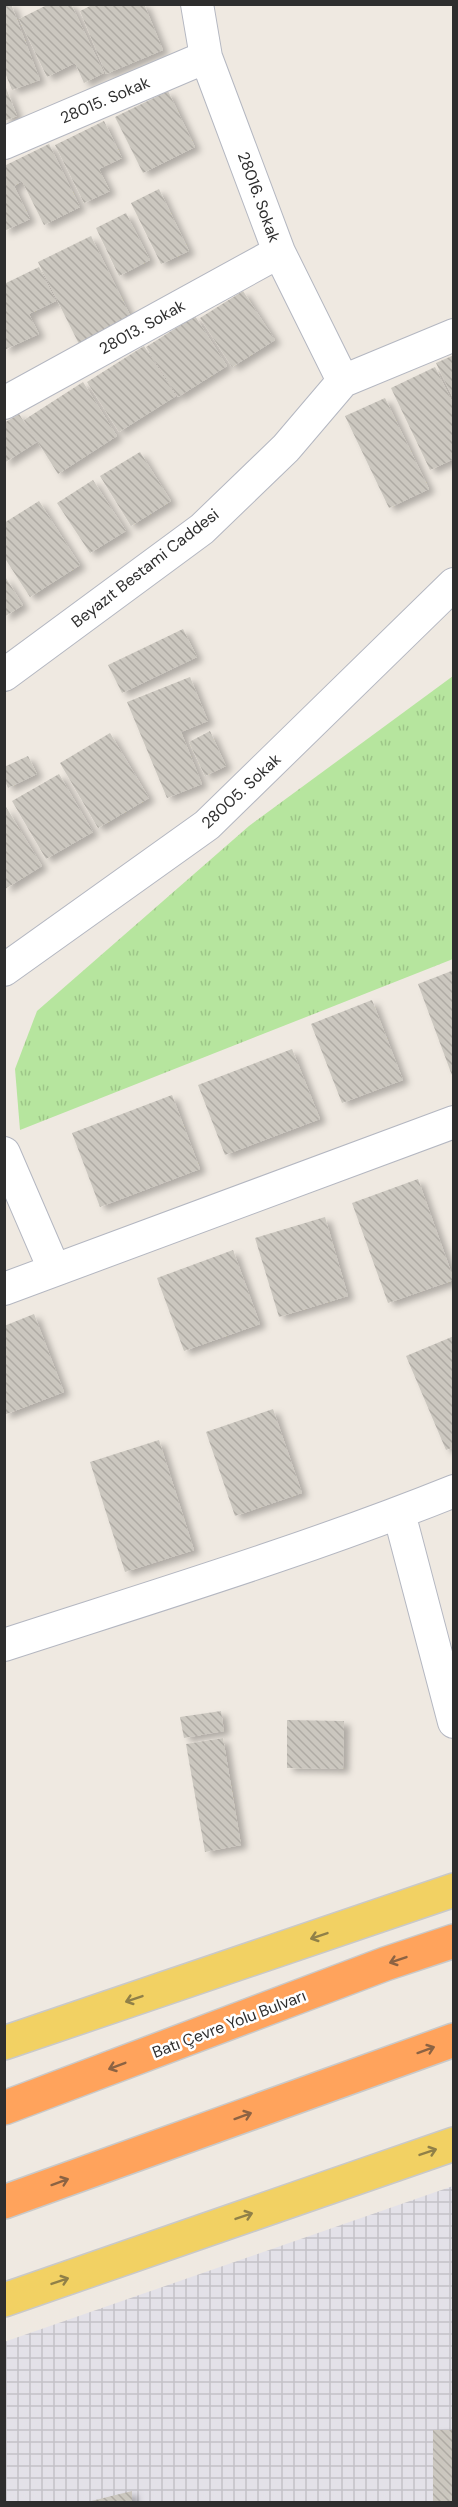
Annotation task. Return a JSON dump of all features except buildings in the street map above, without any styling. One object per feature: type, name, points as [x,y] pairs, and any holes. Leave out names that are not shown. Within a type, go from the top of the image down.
[{"type":"highway","name":"Batı Çevre Yolu Bulvarı","points":[[4,2108],[385,1964],[453,1941]]},
{"type":"highway","points":[[4,2202],[453,2040]]},
{"type":"main road","points":[[4,2043],[453,1890]]},
{"type":"main road","points":[[4,2300],[453,2144]]},
{"type":"street","name":"28016. Sokak","points":[[197,4],[206,57],[279,252],[343,381]]},
{"type":"street","name":"28015. Sokak","points":[[4,143],[206,57]]},
{"type":"street","name":"28013. Sokak","points":[[4,403],[279,252]]},
{"type":"street","name":"Beyazıt Bestami Caddesi","points":[[4,675],[202,529],[286,448],[343,381],[453,335]]},
{"type":"street","name":"28005. Sokak","points":[[4,970],[207,825],[453,584]]},
{"type":"street","points":[[4,1289],[453,1122]]},
{"type":"street","points":[[4,1153],[54,1269]]},
{"type":"street","points":[[4,1645],[232,1571],[399,1513],[453,1491]]},
{"type":"street","points":[[399,1513],[453,1722]]},
{"type":"shaded area","points":[[453,2186],[453,2502],[5,2502],[4,2342]]},
{"type":"green space","points":[[453,676],[453,959],[20,1130],[15,1069],[37,1011],[249,826]]}]
